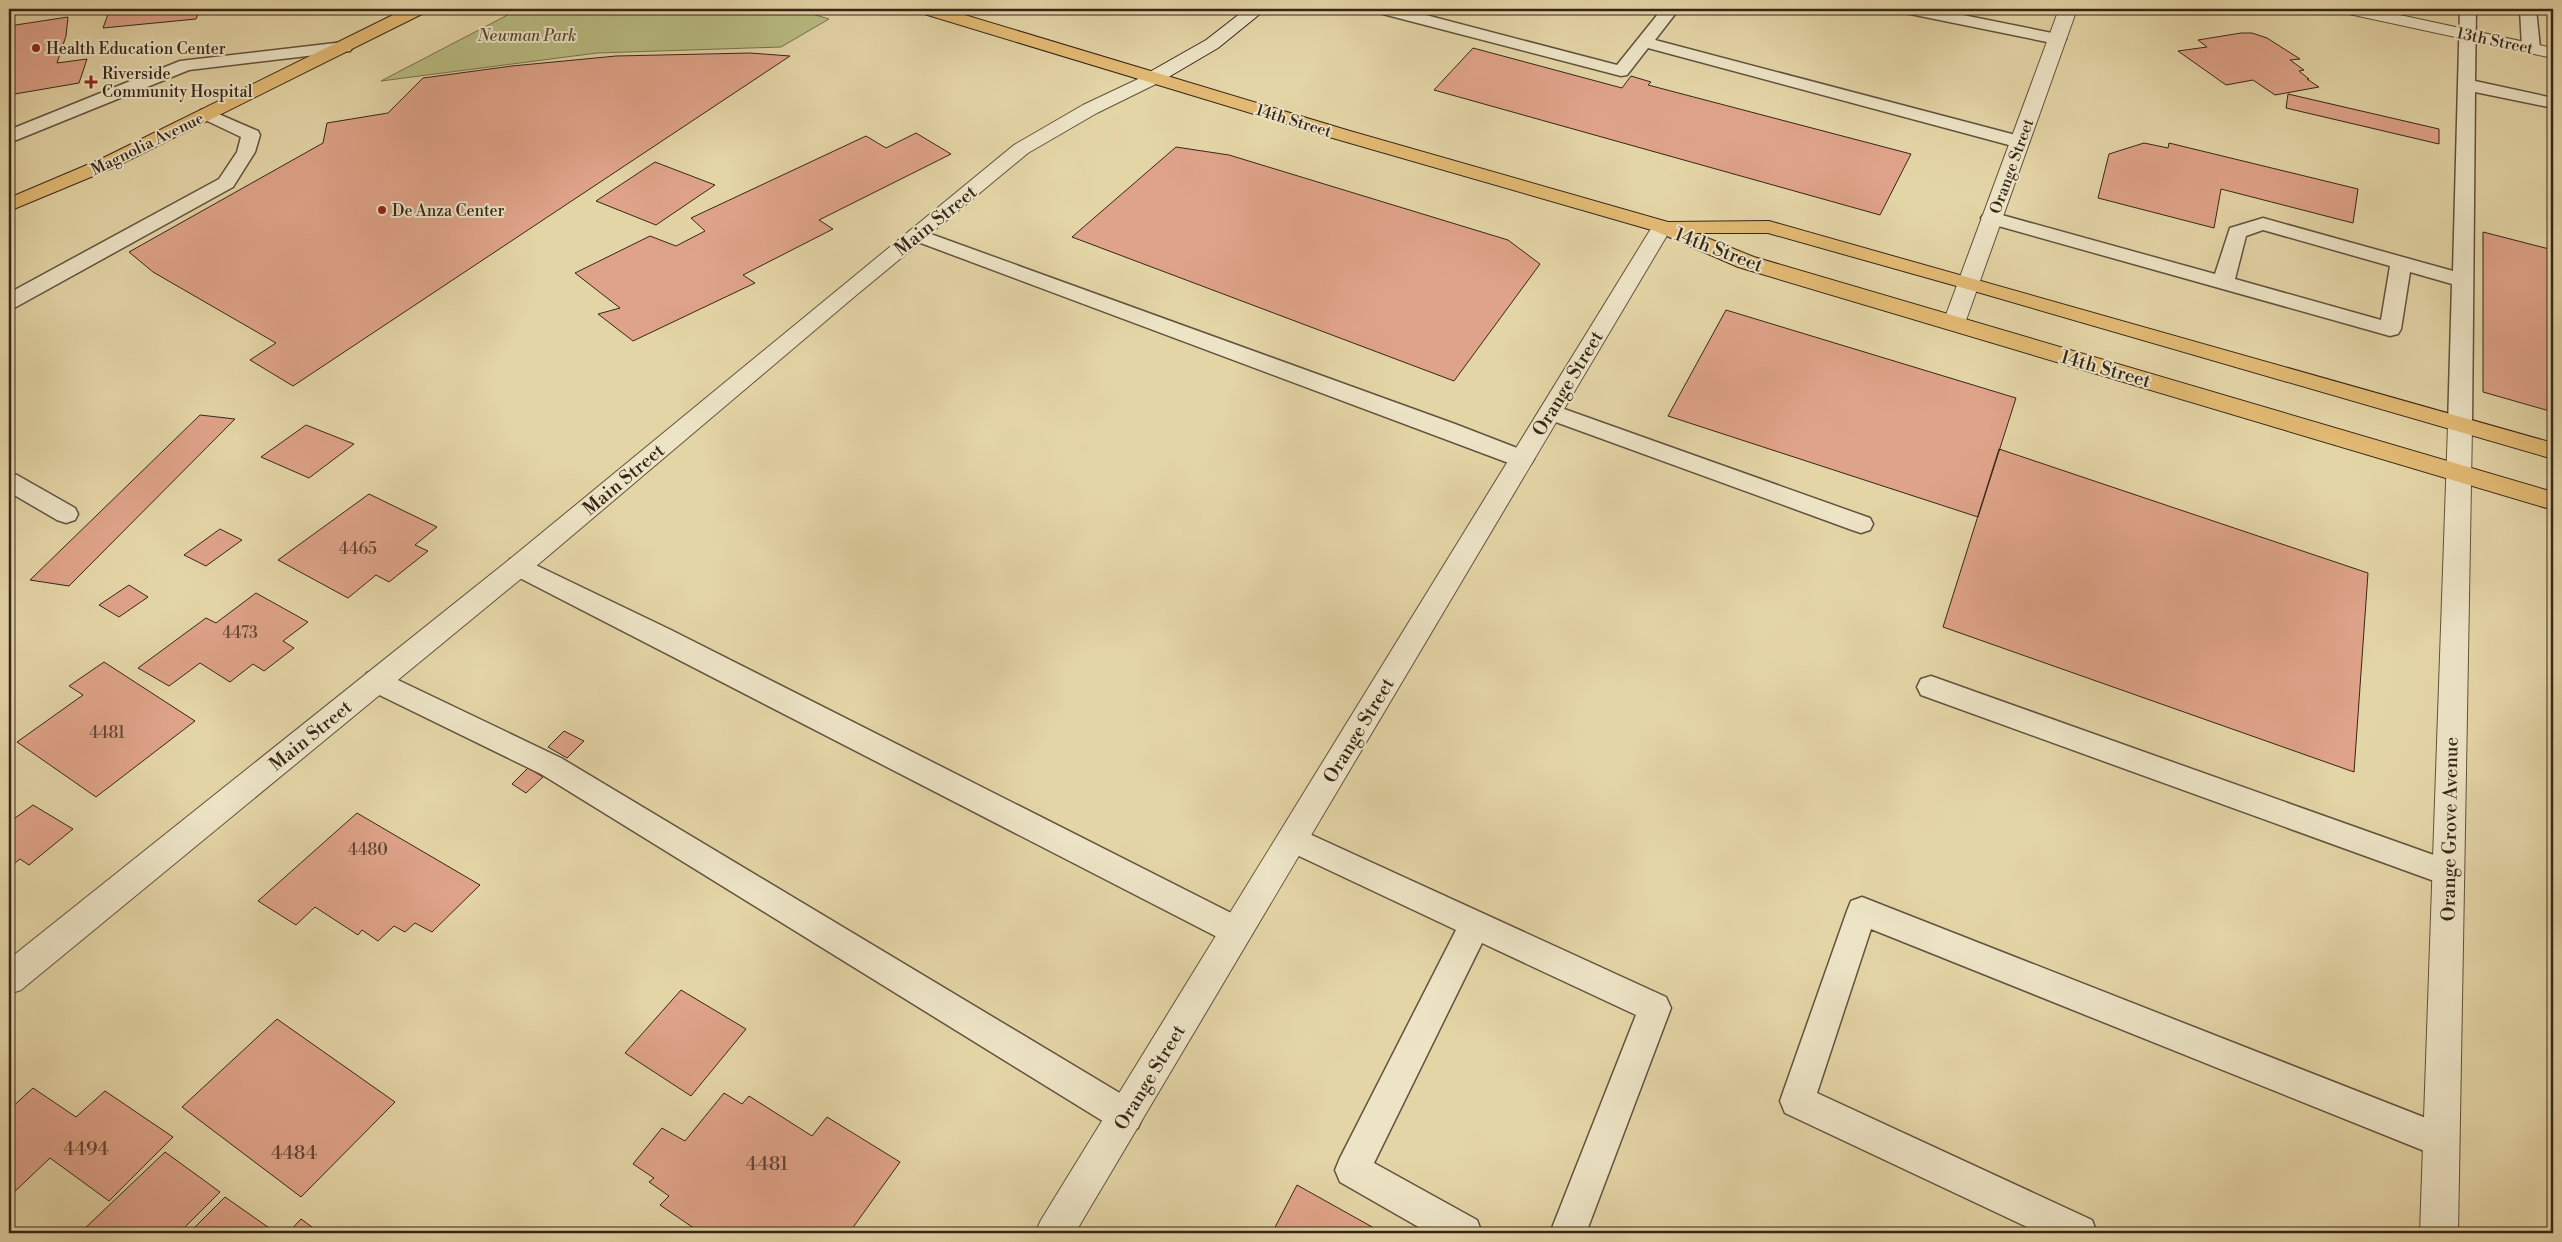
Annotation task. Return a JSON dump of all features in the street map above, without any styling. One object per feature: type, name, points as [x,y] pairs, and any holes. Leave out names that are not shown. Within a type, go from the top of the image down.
[{"type":"main road","name":"Magnolia Avenue","points":[[9,205],[108,163],[418,9]]},
{"type":"main road","name":"14th Street","points":[[927,9],[1153,78],[1662,227],[1746,262],[2553,501]]},
{"type":"main road","name":"14th Street","points":[[1662,227],[1769,227],[1968,282],[2460,426],[2553,451]]},
{"type":"street","name":"Main Street","points":[[9,979],[519,566],[1022,149],[1090,109],[1153,78],[1212,44],[1257,9]]},
{"type":"street","name":"Orange Street","points":[[1954,323],[2068,9]]},
{"type":"street","name":"13th Street","points":[[2349,9],[2553,53]]},
{"type":"street","name":"Orange Street","points":[[1054,1233],[1662,227]]},
{"type":"street","name":"Orange Grove Avenue","points":[[2439,1233],[2460,426]]},
{"type":"lane","points":[[1385,9],[1621,71],[1671,9]]},
{"type":"lane","points":[[1910,9],[2057,39]]},
{"type":"lane","points":[[2460,426],[2468,9]]},
{"type":"lane","points":[[2528,9],[2531,48]]},
{"type":"lane","points":[[1645,42],[2020,142]]},
{"type":"lane","points":[[9,137],[186,65],[344,47]]},
{"type":"lane","points":[[2468,85],[2553,103]]},
{"type":"lane","points":[[9,302],[226,183],[246,152],[251,135],[207,114]]},
{"type":"lane","points":[[1991,218],[2390,330],[2400,262]]},
{"type":"lane","points":[[2224,282],[2226,268],[2237,232],[2262,224],[2464,280]]},
{"type":"lane","points":[[917,235],[1242,355],[1362,396],[1522,459]]},
{"type":"lane","points":[[1550,412],[1862,524]]},
{"type":"lane","points":[[9,481],[66,514]]},
{"type":"lane","points":[[519,566],[662,637],[1236,931]]},
{"type":"lane","points":[[377,681],[551,766],[1126,1116]]},
{"type":"lane","points":[[1932,687],[2448,873]]},
{"type":"lane","points":[[1292,838],[1655,1008],[1568,1233]]},
{"type":"lane","points":[[2079,1233],[1797,1100],[1862,912],[2442,1141]]},
{"type":"lane","points":[[1464,1233],[1352,1170],[1475,924]]},
{"type":"green space","name":"Newman Park","points":[[519,9],[796,9],[829,19],[781,47],[597,53],[381,81]]},
{"type":"building","points":[[110,9],[200,9],[196,19],[103,28]]},
{"type":"building","name":"Health Education Center","points":[[68,17],[66,36],[57,63],[87,59],[79,83],[9,95],[9,26]]},
{"type":"building","points":[[2252,33],[2267,38],[2300,59],[2290,60],[2304,70],[2299,71],[2309,79],[2307,79],[2319,87],[2275,95],[2253,80],[2226,85],[2178,51],[2207,47],[2198,40]]},
{"type":"building","points":[[1473,48],[1622,88],[1631,76],[1651,82],[1648,85],[1911,154],[1880,215],[1434,90]]},
{"type":"building","name":"De Anza Center","points":[[750,53],[790,56],[293,386],[250,360],[276,343],[153,272],[129,252],[323,143],[327,123],[388,113],[423,78],[512,66],[616,56]]},
{"type":"building","points":[[2288,94],[2439,129],[2439,144],[2286,108]]},
{"type":"building","points":[[916,133],[951,154],[819,220],[833,229],[743,275],[755,283],[633,341],[598,314],[620,308],[575,273],[650,236],[676,246],[705,231],[691,218],[866,136],[886,148]]},
{"type":"building","points":[[2144,143],[2168,148],[2169,143],[2358,189],[2353,223],[2221,189],[2214,228],[2098,198],[2109,154]]},
{"type":"building","points":[[1176,147],[1229,155],[1508,240],[1540,264],[1454,381],[1072,237]]},
{"type":"building","points":[[655,162],[715,185],[656,225],[596,201]]},
{"type":"building","points":[[2483,232],[2553,250],[2553,412],[2483,392]]},
{"type":"building","points":[[1726,310],[2016,398],[1978,517],[1668,416]]},
{"type":"building","points":[[200,415],[235,419],[69,586],[30,580]]},
{"type":"building","points":[[306,425],[354,444],[309,478],[261,457]]},
{"type":"building","points":[[1999,449],[2368,573],[2354,772],[1943,627]]},
{"type":"building","points":[[369,494],[437,527],[415,545],[428,551],[389,582],[376,575],[348,598],[278,560]]},
{"type":"building","points":[[220,529],[242,540],[206,566],[184,555]]},
{"type":"building","points":[[129,585],[148,597],[119,617],[99,605]]},
{"type":"building","points":[[256,593],[308,622],[283,641],[294,648],[264,671],[253,664],[230,682],[200,663],[169,686],[138,668],[206,618],[216,623]]},
{"type":"building","points":[[104,662],[195,721],[96,797],[17,742],[83,695],[69,686]]},
{"type":"building","points":[[564,731],[584,741],[567,758],[548,747]]},
{"type":"building","points":[[528,768],[543,777],[526,793],[512,784]]},
{"type":"building","points":[[33,805],[73,829],[29,865],[20,859],[9,868],[9,820],[11,821]]},
{"type":"building","points":[[357,813],[480,885],[432,932],[415,923],[405,932],[394,926],[378,941],[362,930],[358,935],[315,907],[296,925],[258,901]]},
{"type":"building","points":[[681,990],[746,1029],[691,1096],[625,1053]]},
{"type":"building","points":[[277,1019],[395,1102],[301,1197],[182,1107]]},
{"type":"building","points":[[33,1088],[76,1117],[105,1091],[173,1137],[109,1201],[50,1158],[9,1197],[9,1110]]},
{"type":"building","points":[[724,1093],[742,1104],[749,1096],[812,1136],[827,1117],[900,1162],[849,1233],[701,1233],[660,1205],[669,1196],[649,1182],[654,1178],[633,1164],[662,1128],[685,1141]]},
{"type":"building","points":[[165,1152],[220,1192],[179,1233],[81,1232]]},
{"type":"building","points":[[1297,1185],[1383,1233],[1272,1233]]},
{"type":"building","points":[[225,1197],[272,1230],[270,1233],[189,1233]]},
{"type":"building","points":[[301,1219],[320,1233],[288,1233]]},
{"type":"place","name":"Health Education Center","points":[[36,48]]},
{"type":"place","name":"Riverside Community Hospital","points":[[91,82]]},
{"type":"place","name":"De Anza Center","points":[[382,210]]}]
